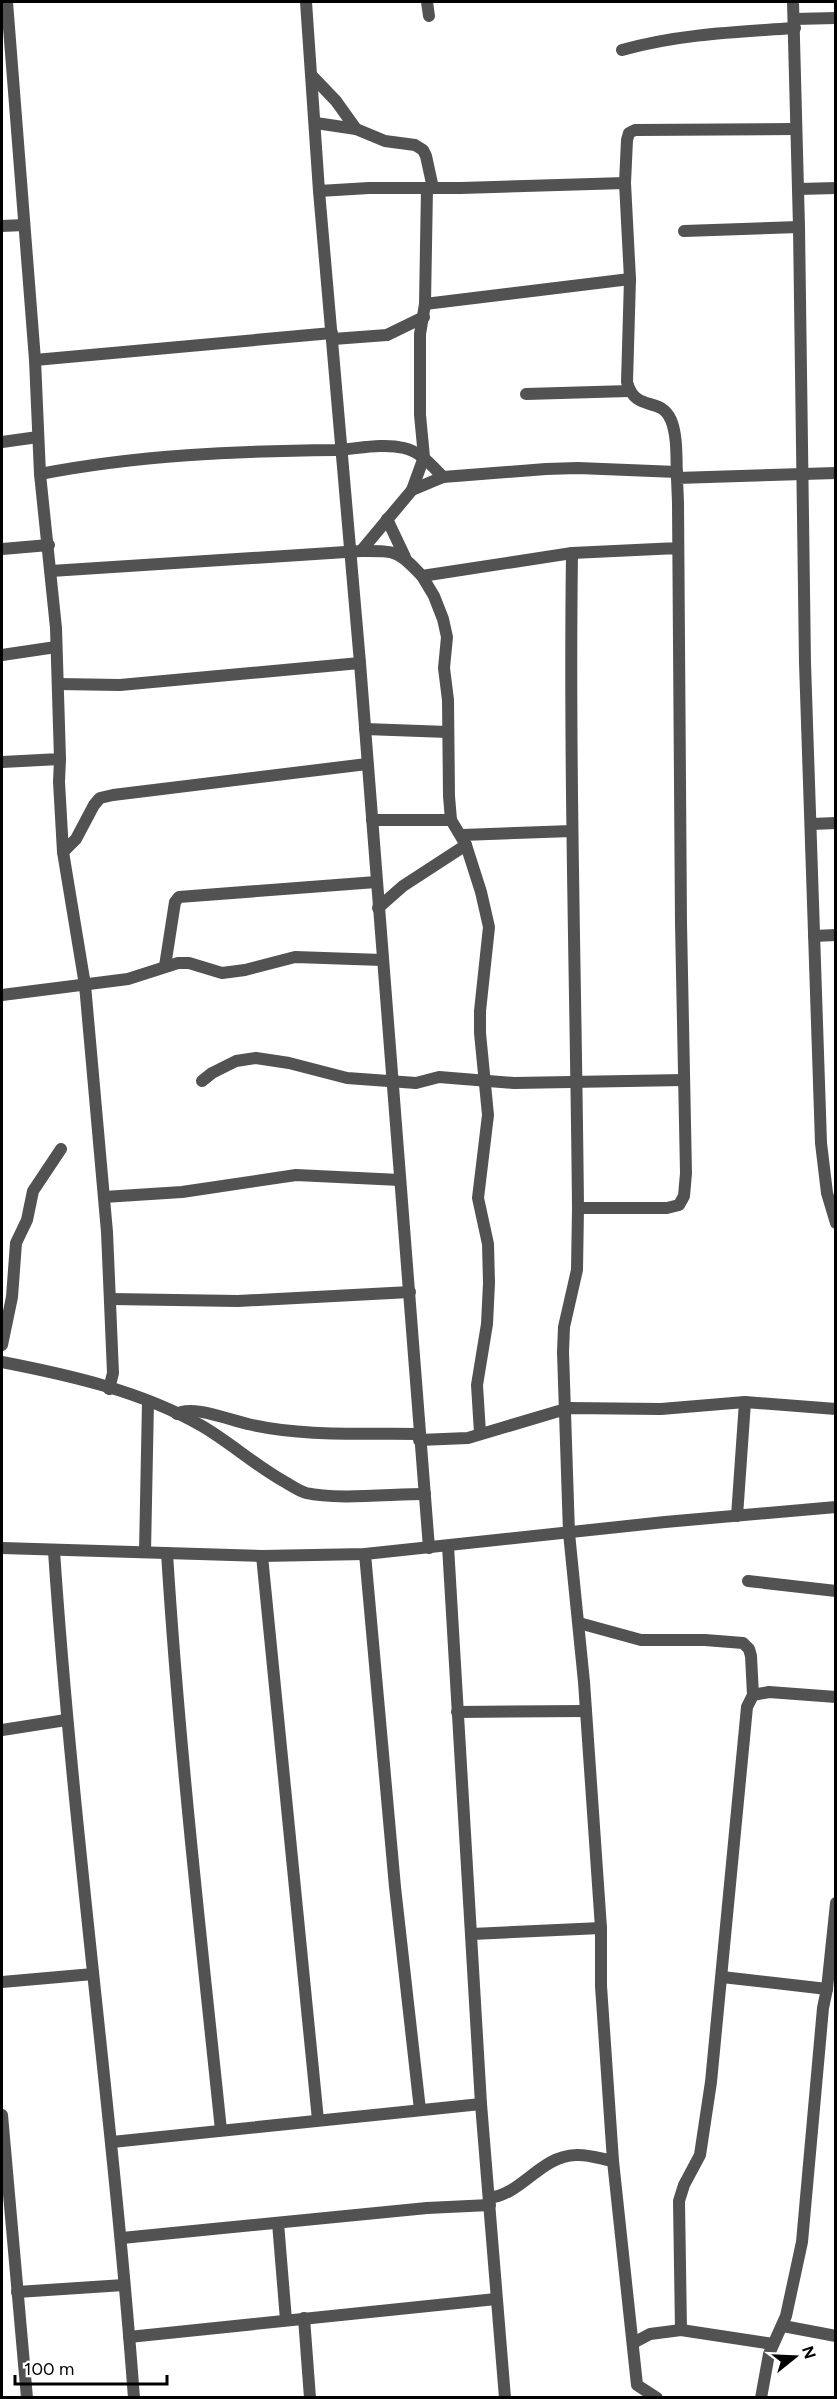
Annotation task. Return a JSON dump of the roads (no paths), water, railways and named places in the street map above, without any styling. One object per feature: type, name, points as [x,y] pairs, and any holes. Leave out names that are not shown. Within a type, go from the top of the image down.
[{"type":"street","points":[[306,2],[313,77],[319,191],[342,450],[355,552],[364,729],[429,1548]]},
{"type":"street","points":[[427,2],[429,16]]},
{"type":"street","points":[[794,2],[804,474],[805,663],[821,1143],[827,1193],[836,1222]]},
{"type":"street","points":[[6,9],[35,360],[40,474],[51,571],[58,684],[59,782],[63,852],[85,985],[104,1197],[111,1299],[113,1373],[110,1389]]},
{"type":"street","points":[[622,50],[657,40],[836,18]]},
{"type":"street","points":[[313,77],[336,101],[356,129]]},
{"type":"street","points":[[316,123],[356,129],[385,141],[415,145],[423,150],[430,188],[425,310],[420,334],[420,415],[424,457],[412,490],[355,552]]},
{"type":"street","points":[[578,1208],[674,1208],[683,1201],[686,1173],[677,475],[671,420],[656,405],[639,402],[629,391],[626,373],[630,279],[625,183],[627,140],[629,133],[636,130],[796,129]]},
{"type":"street","points":[[319,191],[625,183]]},
{"type":"street","points":[[798,189],[836,188]]},
{"type":"street","points":[[2,226],[24,225]]},
{"type":"street","points":[[684,231],[799,227]]},
{"type":"street","points":[[35,360],[332,336],[387,335],[425,310],[630,279]]},
{"type":"street","points":[[526,394],[629,391]]},
{"type":"street","points":[[2,442],[38,436]]},
{"type":"street","points":[[40,474],[137,458],[262,450],[401,447],[424,457],[443,477]]},
{"type":"street","points":[[412,490],[443,477],[578,468],[677,475],[836,473]]},
{"type":"street","points":[[387,519],[405,557],[422,576],[434,596],[447,637],[444,668],[451,820],[464,840],[481,892],[489,927],[480,1011],[488,1115],[478,1198],[486,1232],[489,1283],[487,1324],[477,1385],[480,1433]]},
{"type":"street","points":[[2,549],[49,545]]},
{"type":"street","points":[[422,576],[572,553],[678,548]]},
{"type":"street","points":[[51,571],[355,552],[385,551],[405,557]]},
{"type":"street","points":[[572,553],[570,712],[578,1208],[577,1270],[563,1338],[569,1533],[586,1712],[601,1928],[601,1986],[613,2161],[637,2391],[657,2397]]},
{"type":"street","points":[[2,655],[56,647]]},
{"type":"street","points":[[58,684],[130,684],[360,663]]},
{"type":"street","points":[[364,729],[448,732]]},
{"type":"street","points":[[2,762],[60,759]]},
{"type":"street","points":[[63,852],[76,839],[100,798],[367,764]]},
{"type":"street","points":[[372,820],[451,820]]},
{"type":"street","points":[[812,824],[836,823]]},
{"type":"street","points":[[378,908],[464,840],[572,831]]},
{"type":"street","points":[[165,966],[175,902],[179,897],[376,882]]},
{"type":"street","points":[[814,936],[836,935]]},
{"type":"street","points":[[2,995],[128,979],[165,966],[184,963],[211,970],[233,972],[295,957],[382,960]]},
{"type":"street","points":[[202,1081],[212,1073],[236,1061],[256,1058],[289,1063],[347,1078],[416,1083],[439,1077],[486,1081],[684,1080]]},
{"type":"street","points":[[2,1345],[12,1297],[16,1243],[27,1220],[33,1191],[61,1149]]},
{"type":"street","points":[[104,1197],[182,1192],[296,1175],[400,1180]]},
{"type":"street","points":[[111,1299],[238,1301],[410,1292]]},
{"type":"street","points":[[2,1362],[76,1378],[177,1414],[200,1425],[304,1493],[323,1495],[425,1494]]},
{"type":"street","points":[[145,1552],[148,1402]]},
{"type":"street","points":[[737,1516],[745,1402]]},
{"type":"street","points":[[177,1414],[184,1410],[196,1411],[250,1425],[285,1431],[458,1439],[564,1408],[661,1409],[745,1402],[836,1409]]},
{"type":"street","points":[[2,1548],[262,1556],[365,1554],[836,1507]]},
{"type":"street","points":[[448,1546],[481,2104],[505,2397]]},
{"type":"street","points":[[54,1551],[66,1720],[122,2238],[134,2397]]},
{"type":"street","points":[[167,1553],[190,1826],[221,2130]]},
{"type":"street","points":[[365,1554],[395,1887],[420,2110]]},
{"type":"street","points":[[262,1556],[318,2120]]},
{"type":"street","points":[[748,1581],[836,1591]]},
{"type":"street","points":[[579,1623],[641,1640],[705,1640],[743,1643],[749,1649],[751,1656],[753,1695],[747,1707],[744,1732],[722,1977],[702,2147],[679,2201],[681,2330]]},
{"type":"street","points":[[753,1695],[769,1692],[836,1697]]},
{"type":"street","points":[[457,1712],[586,1712]]},
{"type":"street","points":[[2,1730],[66,1720]]},
{"type":"street","points":[[761,2397],[773,2344],[783,2326],[803,2232],[823,2008],[836,1903]]},
{"type":"street","points":[[472,1934],[601,1928]]},
{"type":"street","points":[[2,1982],[93,1974]]},
{"type":"street","points":[[722,1977],[827,1989]]},
{"type":"street","points":[[112,2142],[481,2104]]},
{"type":"street","points":[[2,2115],[27,2397]]},
{"type":"street","points":[[122,2238],[490,2202],[512,2191],[547,2164],[559,2158],[580,2155],[613,2161]]},
{"type":"street","points":[[278,2223],[286,2320]]},
{"type":"street","points":[[17,2292],[124,2285]]},
{"type":"street","points":[[129,2337],[496,2299]]},
{"type":"street","points":[[304,2318],[310,2397]]},
{"type":"street","points":[[783,2326],[836,2336]]},
{"type":"street","points":[[633,2343],[650,2334],[681,2330],[773,2344]]}]
